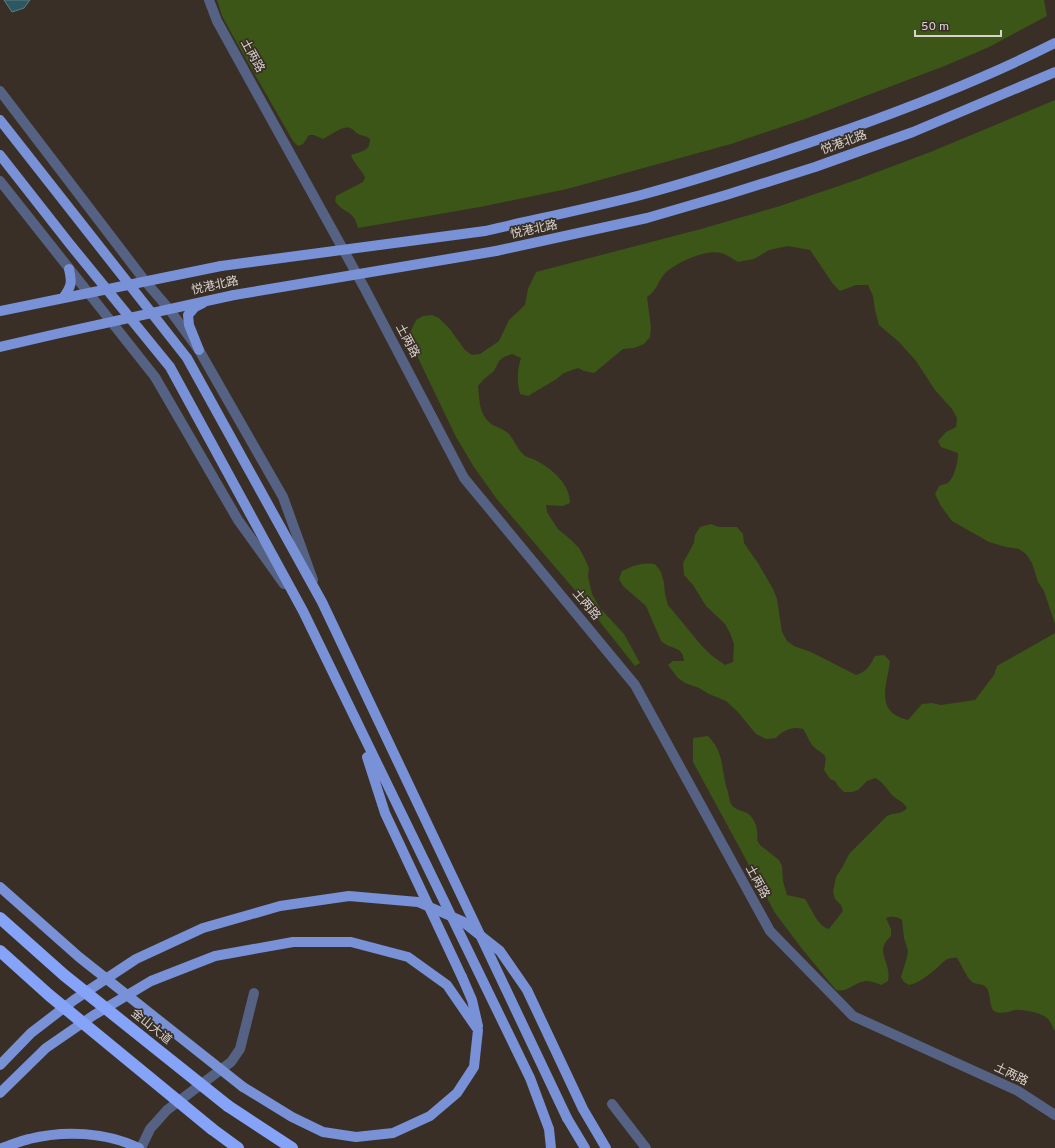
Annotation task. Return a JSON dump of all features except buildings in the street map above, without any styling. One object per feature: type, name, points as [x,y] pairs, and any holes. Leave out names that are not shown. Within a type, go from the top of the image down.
[{"type":"highway","name":"金山大道","points":[[0,918],[64,975],[228,1106],[292,1148]]},
{"type":"highway","points":[[0,951],[49,995],[212,1129],[238,1148]]},
{"type":"main road","name":"悦港北路","points":[[0,311],[221,266],[485,231],[640,195],[719,173],[902,110],[973,81],[1055,43]]},
{"type":"main road","name":"悦港北路","points":[[0,347],[234,295],[496,251],[647,218],[726,196],[808,170],[913,132],[1055,72]]},
{"type":"main road","points":[[0,120],[187,358],[322,602],[567,1118],[585,1148]]},
{"type":"main road","points":[[0,156],[170,367],[303,611],[530,1078],[549,1129],[551,1148]]},
{"type":"main road","points":[[63,298],[70,289],[72,280],[69,269]]},
{"type":"main road","points":[[199,350],[189,325],[188,316],[195,307],[207,301]]},
{"type":"main road","points":[[0,887],[79,957],[243,1088],[292,1117],[323,1132],[356,1137],[393,1133],[430,1116],[457,1092],[474,1067],[478,1030],[472,1000],[385,813],[357,724]]},
{"type":"main road","points":[[0,1065],[31,1033],[74,1000],[136,958],[203,928],[280,906],[349,896],[418,902],[462,921],[500,951],[527,990],[583,1109],[606,1148]]},
{"type":"main road","points":[[0,1093],[46,1048],[94,1015],[151,981],[215,956],[293,942],[351,942],[408,957],[447,985],[478,1030]]},
{"type":"main road","points":[[2,1148],[28,1139],[61,1133],[92,1135],[127,1142],[140,1148]]},
{"type":"street","name":"土两路","points":[[209,0],[218,20],[365,288],[464,478],[635,685],[770,932],[853,1016],[1018,1091],[1055,1116]]},
{"type":"street","points":[[0,91],[199,350],[283,497],[322,602]]},
{"type":"street","points":[[0,181],[156,377],[238,520],[303,611]]},
{"type":"street","points":[[140,1148],[150,1129],[166,1110],[231,1062],[240,1049],[254,993]]},
{"type":"street","points":[[612,1104],[646,1148]]},
{"type":"green space","points":[[217,0],[1044,0],[1047,16],[989,47],[947,65],[805,119],[731,144],[567,189],[480,207],[358,228],[354,218],[341,208],[335,201],[336,196],[363,182],[365,177],[351,155],[367,149],[370,139],[347,127],[340,129],[323,139],[314,135],[309,135],[303,144],[298,146],[293,141],[238,45],[222,16]]},
{"type":"green space","points":[[1055,100],[1055,624],[1044,591],[1038,582],[1032,563],[1026,554],[1019,549],[989,542],[952,521],[941,506],[935,494],[939,486],[948,483],[953,477],[957,465],[958,453],[941,447],[938,441],[946,432],[956,427],[957,418],[952,409],[935,390],[916,361],[899,342],[879,325],[873,296],[868,285],[856,285],[840,291],[833,284],[810,250],[788,246],[769,250],[754,259],[738,262],[728,256],[715,252],[692,257],[666,272],[653,292],[647,297],[651,327],[650,337],[644,344],[634,348],[623,349],[594,373],[578,368],[564,373],[528,396],[520,394],[519,390],[518,372],[521,358],[512,354],[499,361],[494,371],[478,386],[479,400],[486,419],[509,434],[524,455],[548,468],[564,483],[570,503],[563,506],[546,505],[547,512],[558,529],[579,548],[589,568],[588,576],[592,594],[600,608],[624,634],[640,663],[635,666],[573,588],[496,498],[474,467],[456,437],[408,337],[416,320],[423,316],[432,315],[439,318],[449,328],[465,350],[472,355],[480,354],[499,341],[509,320],[525,305],[528,289],[536,272],[701,229],[780,206],[856,180],[933,151]]},
{"type":"green space","points":[[711,524],[719,527],[737,527],[743,534],[744,543],[773,589],[777,599],[782,632],[787,641],[794,646],[811,652],[856,675],[867,668],[875,656],[884,655],[890,661],[885,689],[887,704],[890,711],[897,716],[908,720],[922,704],[932,703],[941,705],[975,700],[994,675],[997,666],[1055,633],[1055,1031],[1048,1019],[1036,1013],[1018,1010],[1003,1013],[996,1012],[992,1008],[986,987],[972,982],[957,958],[945,960],[930,974],[916,982],[909,985],[904,982],[901,977],[908,951],[904,938],[902,920],[896,917],[886,918],[891,929],[891,936],[886,942],[883,952],[888,968],[888,981],[881,985],[866,981],[844,990],[836,990],[775,913],[693,762],[693,738],[708,736],[714,743],[722,762],[731,804],[736,809],[750,815],[756,825],[757,840],[760,845],[779,860],[782,866],[783,881],[787,895],[805,899],[818,921],[829,929],[843,911],[841,905],[835,899],[833,892],[836,877],[849,854],[887,816],[900,813],[907,808],[875,778],[867,781],[858,790],[844,792],[835,781],[830,779],[824,770],[826,759],[824,755],[812,744],[803,729],[792,728],[776,738],[766,739],[756,734],[737,711],[726,701],[685,683],[678,678],[668,665],[673,661],[684,661],[681,652],[661,641],[646,606],[623,586],[619,579],[622,571],[638,564],[655,564],[661,572],[668,605],[711,655],[725,665],[733,662],[734,644],[725,624],[706,606],[693,585],[684,575],[683,563],[694,543],[695,535],[700,527]]},
{"type":"water","points":[[4,0],[30,0],[24,8],[12,12]]}]
